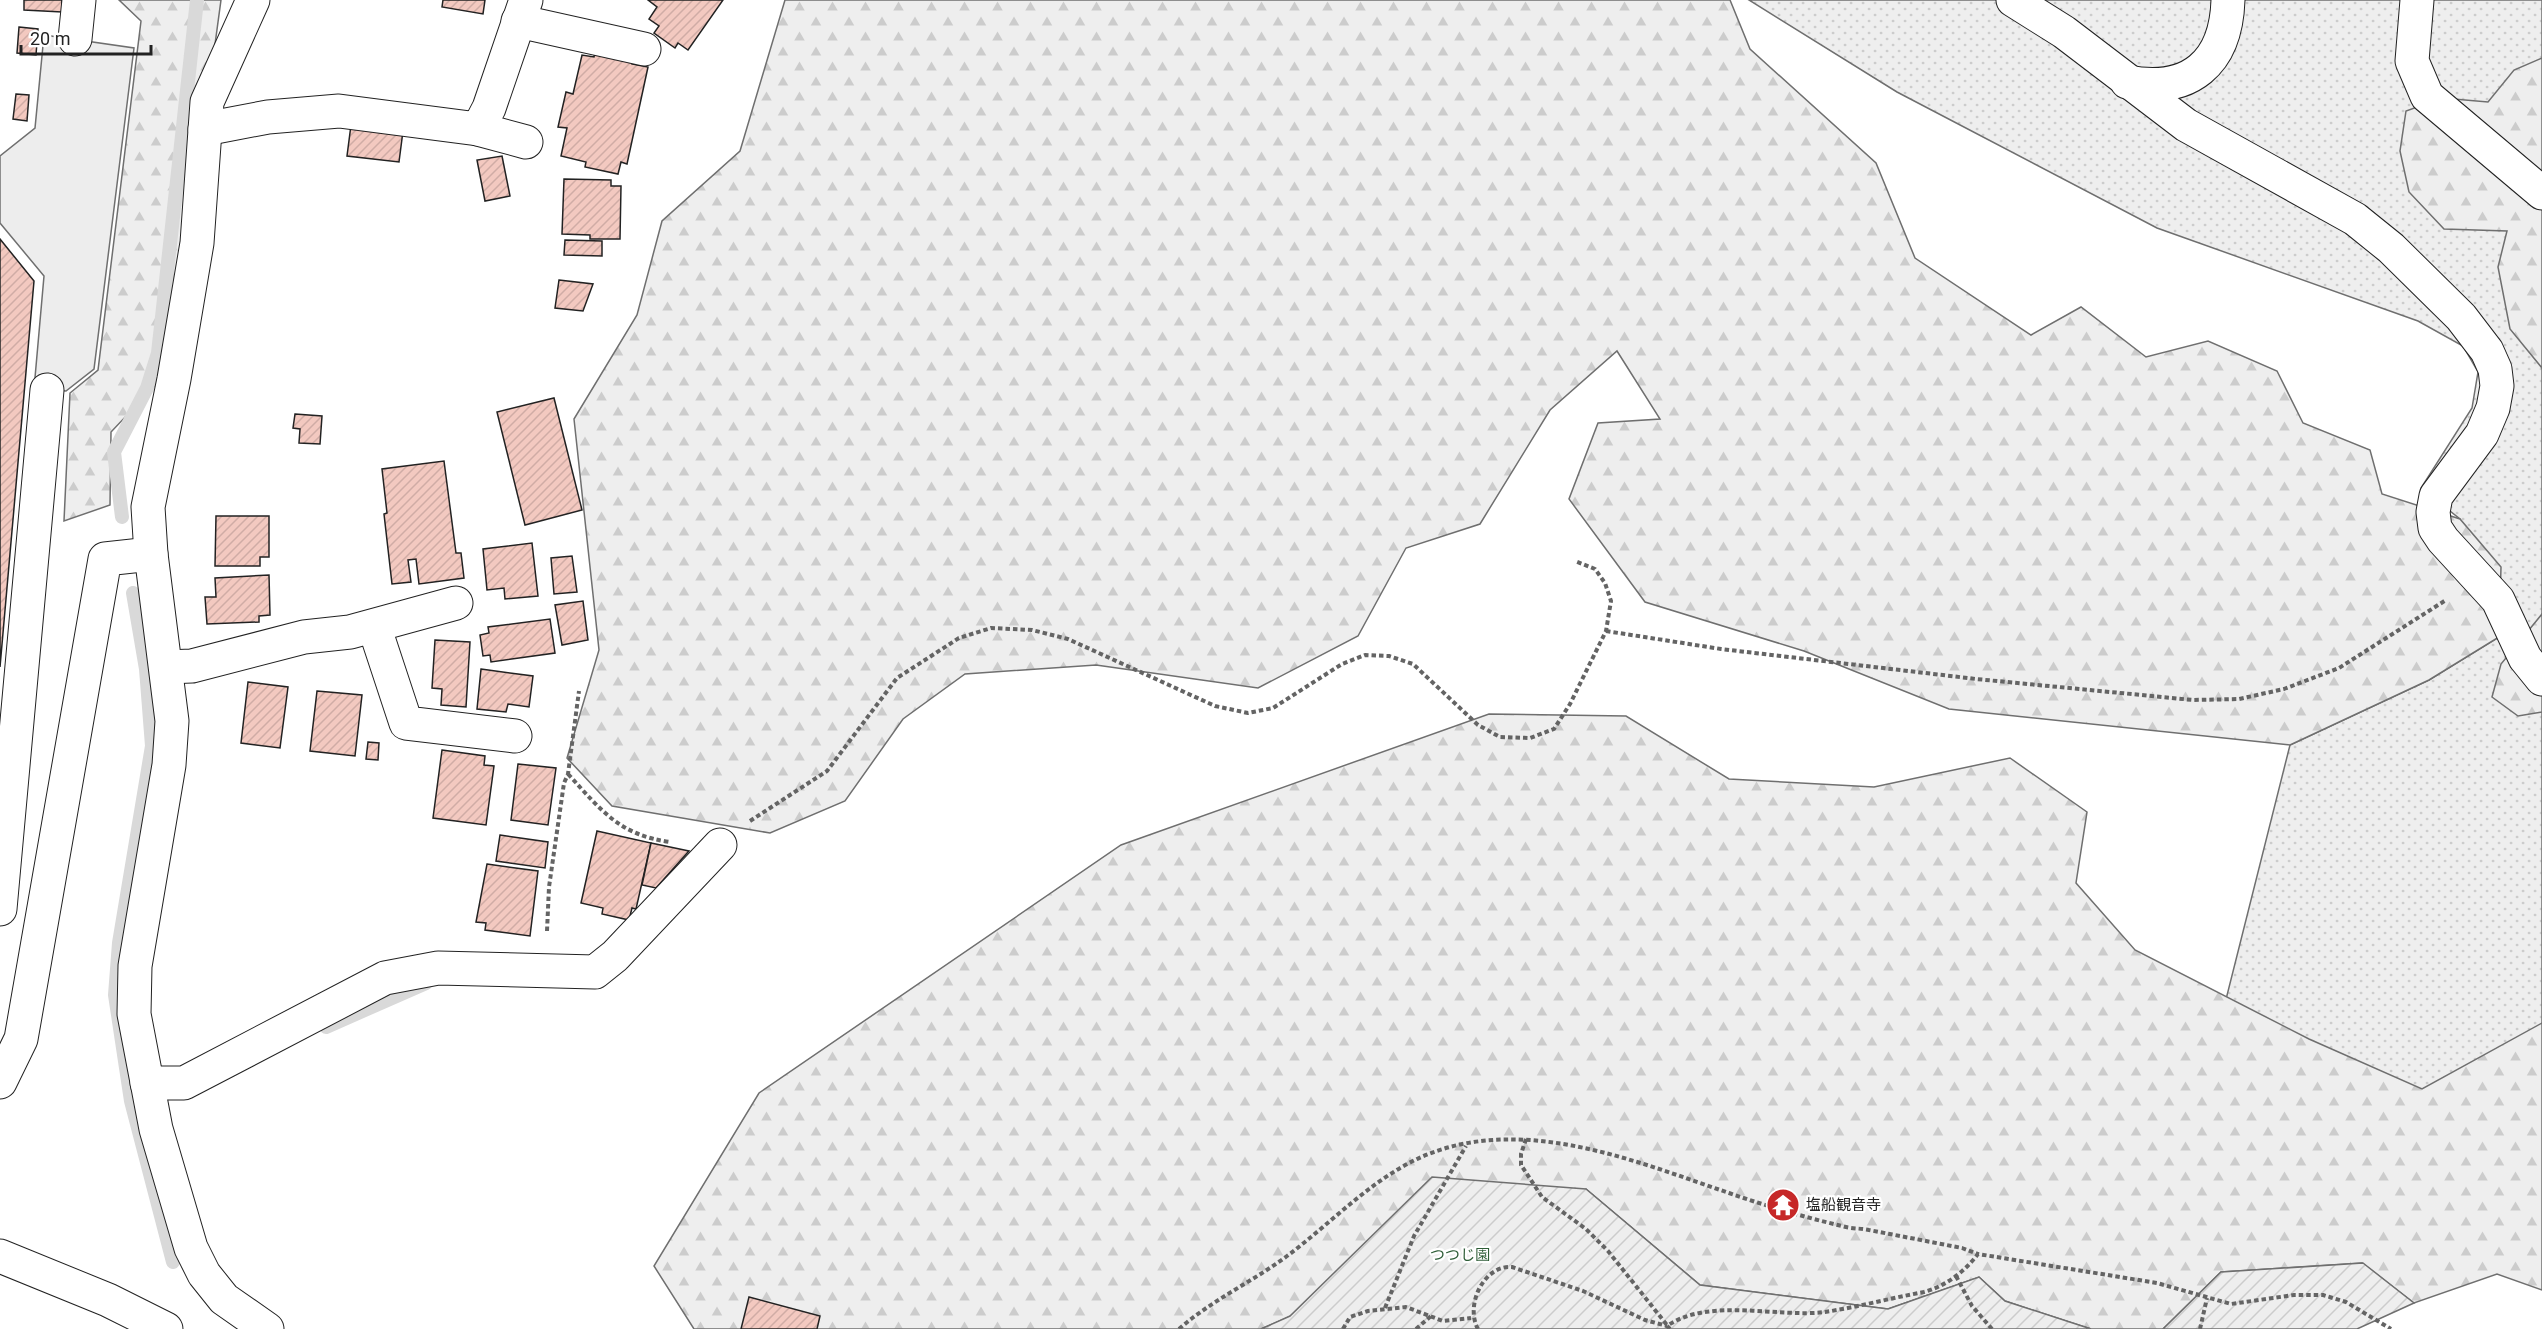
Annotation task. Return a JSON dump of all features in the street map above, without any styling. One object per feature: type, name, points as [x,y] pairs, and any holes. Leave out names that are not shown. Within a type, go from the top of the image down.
[{"type":"street","points":[[75,39],[79,0]]},
{"type":"street","points":[[253,0],[207,102],[197,243],[174,379],[148,507],[151,554],[172,720],[169,765],[135,966],[134,1014],[156,1129],[191,1248],[204,1274],[224,1299],[267,1329]]},
{"type":"street","points":[[2013,0],[2064,32],[2186,125],[2355,219],[2412,268],[2461,317],[2487,351],[2495,369],[2497,386],[2493,408],[2482,434],[2436,496],[2433,512],[2435,528],[2442,540],[2498,600],[2525,658],[2542,679]]},
{"type":"street","points":[[2127,82],[2151,86],[2176,82],[2202,70],[2219,47],[2227,22],[2228,0]]},
{"type":"street","points":[[2392,0],[2412,61],[2427,96],[2542,194]]},
{"type":"street","points":[[2412,61],[2417,0]]},
{"type":"street","points":[[478,129],[489,108],[522,10],[644,49]]},
{"type":"street","points":[[205,129],[302,112],[339,111],[478,129],[526,142]]},
{"type":"street","points":[[0,909],[46,390]]},
{"type":"street","points":[[0,1082],[21,1039],[105,559],[151,554]]},
{"type":"street","points":[[166,667],[192,666],[304,636],[350,632],[456,603]]},
{"type":"street","points":[[374,626],[406,723],[514,736]]},
{"type":"street","points":[[147,1083],[184,1083],[385,978],[438,968],[595,972],[615,956],[720,845]]},
{"type":"street","points":[[0,1256],[108,1299],[166,1329]]},
{"type":"path","points":[[568,774],[601,809],[626,830],[650,839],[720,845],[734,831],[827,771],[897,678],[959,638],[991,628],[1032,630],[1068,639],[1215,706],[1248,713],[1274,708],[1342,664],[1365,656],[1389,656],[1413,664],[1478,725],[1500,737],[1530,738],[1554,729],[1606,631],[1611,601],[1605,583],[1595,569],[1575,561]]},
{"type":"path","points":[[1606,631],[1721,649],[1976,679],[2193,700],[2240,699],[2284,689],[2339,668],[2480,579]]},
{"type":"path","points":[[546,971],[549,887],[579,690]]},
{"type":"path","points":[[1526,1139],[1521,1154],[1521,1165],[1542,1197],[1586,1228],[1608,1251],[1669,1327]]},
{"type":"path","points":[[1179,1329],[1196,1314],[1287,1256],[1364,1194],[1414,1161],[1444,1148],[1526,1139],[1642,1163],[1732,1194],[1845,1227],[1962,1248],[1978,1254],[2157,1283],[2231,1304],[2294,1295],[2324,1295],[2346,1302],[2391,1329]]},
{"type":"path","points":[[1385,1308],[1414,1236],[1466,1145]]},
{"type":"path","points":[[1669,1327],[1676,1319],[1691,1315],[1751,1310],[1825,1312],[1924,1292],[1938,1288],[1956,1276],[1978,1254]]},
{"type":"path","points":[[1478,1329],[1471,1318],[1481,1286],[1491,1273],[1501,1266],[1512,1267],[1583,1291],[1645,1320],[1669,1327]]},
{"type":"path","points":[[1956,1276],[1972,1306],[1992,1329]]},
{"type":"path","points":[[2200,1329],[2207,1298]]},
{"type":"path","points":[[1343,1329],[1350,1317],[1385,1308],[1406,1307],[1443,1320],[1471,1318]]},
{"type":"path","points":[[1416,1329],[1431,1316]]},
{"type":"green space","points":[[119,0],[221,0],[197,177],[166,374],[111,432],[110,505],[64,521],[70,393],[98,370],[141,21]]},
{"type":"green space","points":[[785,0],[1730,0],[1750,49],[1876,163],[1915,258],[2031,335],[2081,307],[2146,357],[2208,341],[2277,371],[2303,423],[2370,450],[2382,494],[2460,519],[2501,567],[2499,637],[2429,680],[2290,745],[1949,709],[1804,651],[1645,602],[1569,499],[1598,423],[1660,419],[1617,351],[1550,410],[1480,524],[1406,548],[1358,636],[1258,688],[1096,665],[965,674],[903,719],[845,801],[770,833],[612,806],[567,758],[599,650],[574,419],[637,315],[662,221],[740,151]]},
{"type":"green space","points":[[1749,0],[2542,0],[2542,1054],[2446,1141],[2212,1055],[2290,745],[2429,680],[2499,637],[2460,519],[2421,488],[2472,408],[2478,372],[2463,346],[2418,321],[2157,228],[1897,92]]},
{"type":"green space","points":[[2542,58],[2542,368],[2510,329],[2498,267],[2507,231],[2444,229],[2409,192],[2400,151],[2406,111],[2442,98],[2488,102],[2514,70]]},
{"type":"green space","points":[[2542,614],[2542,712],[2518,716],[2492,697],[2501,664]]},
{"type":"green space","points":[[1489,714],[1626,716],[1729,779],[1874,787],[2010,758],[2087,812],[2076,883],[2135,950],[2309,1039],[2422,1089],[2542,1023],[2542,1290],[2497,1274],[2414,1303],[2362,1263],[2221,1272],[2163,1329],[2091,1329],[2005,1301],[1979,1277],[1888,1309],[1700,1285],[1586,1189],[1261,1329],[694,1329],[654,1266],[759,1093],[1121,845]]},
{"type":"green space","name":"つつじ園","points":[[1432,1177],[1586,1189],[1700,1285],[1888,1309],[1979,1277],[2005,1301],[2091,1329],[1261,1329],[1290,1316]]},
{"type":"green space","points":[[2363,1263],[2414,1303],[2357,1329],[2163,1329],[2221,1272]]},
{"type":"shaded area","points":[[44,35],[134,48],[94,369],[66,391],[34,389],[44,276],[0,223],[0,156],[35,128]]},
{"type":"building","points":[[24,0],[62,0],[62,12],[24,10]]},
{"type":"building","points":[[443,0],[485,0],[483,14],[442,7]]},
{"type":"building","points":[[648,0],[723,0],[688,50],[678,43],[675,48],[654,33],[659,26],[649,19],[657,7]]},
{"type":"building","points":[[19,27],[38,29],[36,55],[17,53]]},
{"type":"building","points":[[596,48],[634,56],[632,64],[648,67],[627,164],[621,162],[618,174],[585,167],[586,162],[561,156],[567,128],[558,127],[566,92],[573,94],[582,55],[594,57]]},
{"type":"building","points":[[16,94],[29,95],[27,121],[13,119]]},
{"type":"building","points":[[351,125],[403,131],[399,162],[347,156]]},
{"type":"building","points":[[502,156],[510,196],[485,201],[477,160]]},
{"type":"building","points":[[564,179],[611,180],[611,186],[621,186],[620,239],[590,239],[590,235],[562,234]]},
{"type":"building","points":[[0,239],[34,281],[0,667]]},
{"type":"building","points":[[565,240],[602,241],[602,256],[564,255]]},
{"type":"building","points":[[559,280],[593,284],[583,311],[555,308]]},
{"type":"building","points":[[554,398],[582,510],[525,525],[497,412]]},
{"type":"building","points":[[295,414],[322,416],[320,444],[299,443],[300,429],[293,428]]},
{"type":"building","points":[[444,461],[456,553],[461,553],[464,578],[419,584],[416,559],[408,560],[411,582],[392,584],[384,514],[387,513],[382,469]]},
{"type":"building","points":[[216,516],[269,516],[269,557],[260,557],[260,566],[215,566]]},
{"type":"building","points":[[532,543],[538,596],[505,599],[504,588],[487,590],[483,549]]},
{"type":"building","points":[[572,556],[577,592],[554,594],[551,558]]},
{"type":"building","points":[[269,575],[270,615],[259,616],[259,622],[207,624],[205,597],[216,597],[215,578]]},
{"type":"building","points":[[583,601],[588,640],[562,645],[555,605]]},
{"type":"building","points":[[550,619],[555,653],[491,662],[490,655],[483,656],[480,635],[489,633],[488,627]]},
{"type":"building","points":[[435,640],[470,642],[466,707],[441,705],[442,689],[432,688]]},
{"type":"building","points":[[481,669],[533,676],[529,707],[508,704],[506,712],[477,709]]},
{"type":"building","points":[[248,682],[288,687],[280,748],[241,743]]},
{"type":"building","points":[[317,691],[362,695],[355,756],[310,751]]},
{"type":"building","points":[[368,742],[379,743],[378,760],[366,759]]},
{"type":"building","points":[[442,750],[485,756],[484,765],[494,766],[486,825],[433,818]]},
{"type":"building","points":[[518,764],[556,768],[548,825],[511,820]]},
{"type":"building","points":[[597,831],[651,843],[636,909],[632,908],[629,920],[602,914],[603,908],[581,903]]},
{"type":"building","points":[[500,835],[548,842],[545,868],[496,861]]},
{"type":"building","points":[[651,843],[689,851],[656,888],[642,885]]},
{"type":"building","points":[[487,864],[538,871],[530,936],[485,930],[486,923],[476,922]]},
{"type":"building","points":[[749,1297],[820,1316],[817,1329],[741,1329]]},
{"type":"waterway","points":[[122,517],[114,452],[147,388],[158,353],[197,0]]},
{"type":"waterway","points":[[133,593],[146,669],[152,746],[119,943],[115,995],[131,1101],[173,1262]]},
{"type":"waterway","points":[[326,1027],[426,983]]},
{"type":"place","name":"塩船観音寺","points":[[1783,1205]]}]
